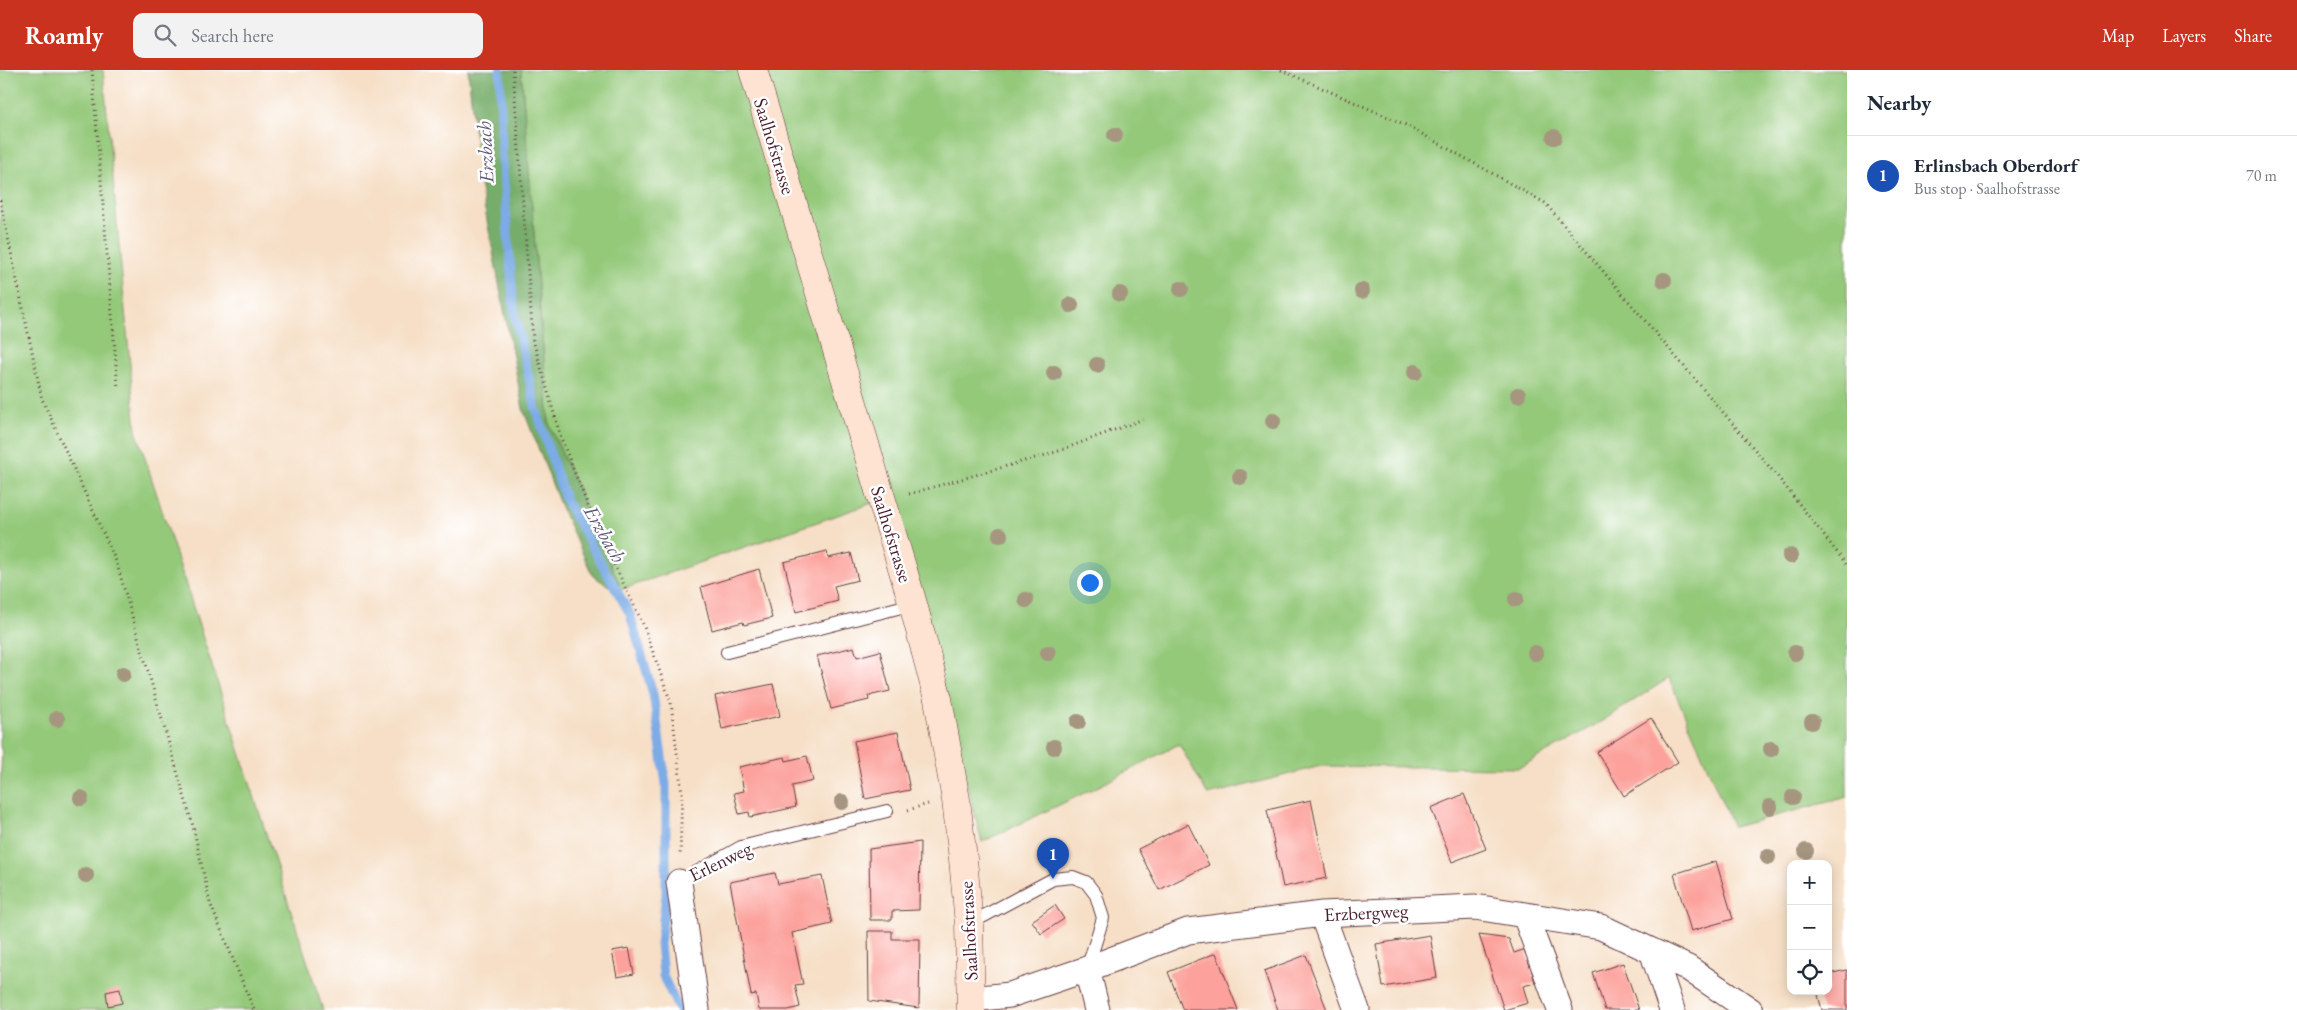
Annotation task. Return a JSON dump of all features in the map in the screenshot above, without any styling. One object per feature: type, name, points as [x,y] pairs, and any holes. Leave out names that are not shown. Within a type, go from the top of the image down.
[{"type":"main road","name":"Saalhofstrasse","points":[[753,70],[913,604],[938,699],[956,800],[969,924],[971,1005]]},
{"type":"street","name":"Erlenweg","points":[[679,882],[697,1010]]},
{"type":"street","name":"Erzbergweg","points":[[971,1005],[1010,995],[1087,969],[1188,931],[1322,914],[1476,907],[1601,927],[1688,968],[1750,1010]]},
{"type":"street","points":[[1322,914],[1357,1010]]},
{"type":"street","points":[[1525,915],[1560,1010]]},
{"type":"street","points":[[1652,951],[1672,1010]]},
{"type":"street","points":[[1087,969],[1097,1010]]},
{"type":"lane","points":[[727,652],[913,604]]},
{"type":"lane","name":"Erlenweg","points":[[679,882],[741,846],[887,811]]},
{"type":"lane","points":[[969,924],[1053,879],[1073,877],[1086,882],[1096,895],[1103,918],[1087,969]]},
{"type":"path","points":[[92,70],[118,388]]},
{"type":"path","points":[[512,70],[533,340],[562,438],[598,532],[643,624],[671,703],[682,793],[679,882]]},
{"type":"path","points":[[1281,70],[1406,125],[1545,204],[1778,477],[1847,565]]},
{"type":"path","points":[[0,200],[42,399],[116,561],[188,807],[210,903],[254,1010]]},
{"type":"path","points":[[883,504],[915,491],[1056,452],[1146,418]]},
{"type":"path","points":[[887,811],[892,814],[956,800]]},
{"type":"green space","points":[[0,70],[103,70],[136,430],[323,1010],[0,1010],[0,788],[2,751],[0,747]]},
{"type":"green space","points":[[468,70],[521,70],[549,424],[619,583],[617,591],[593,576],[561,507],[523,409],[480,184]]},
{"type":"green space","points":[[521,70],[1847,70],[1847,797],[1733,827],[1669,678],[1599,723],[1519,768],[1321,766],[1208,795],[1179,744],[1103,784],[982,842],[890,497],[617,591],[619,583],[549,424]]},
{"type":"building","points":[[827,551],[828,558],[851,553],[858,580],[834,586],[838,601],[796,612],[784,562]]},
{"type":"building","points":[[759,569],[772,618],[744,625],[743,622],[712,630],[701,587]]},
{"type":"building","points":[[854,647],[857,657],[880,651],[890,691],[868,696],[869,700],[831,709],[817,656]]},
{"type":"building","points":[[773,684],[780,716],[722,729],[715,696]]},
{"type":"building","points":[[1651,718],[1678,762],[1624,796],[1597,752]]},
{"type":"building","points":[[898,732],[910,790],[865,799],[854,741]]},
{"type":"building","points":[[807,756],[813,781],[792,786],[796,807],[750,817],[749,812],[739,814],[734,793],[744,791],[739,767],[785,757],[786,761]]},
{"type":"building","points":[[1464,794],[1486,849],[1452,862],[1431,808]]},
{"type":"building","points":[[1311,800],[1327,878],[1283,887],[1267,810]]},
{"type":"building","points":[[1188,824],[1209,865],[1159,890],[1138,849]]},
{"type":"building","points":[[920,842],[919,910],[892,911],[892,920],[870,920],[869,849]]},
{"type":"building","points":[[1716,861],[1733,919],[1691,931],[1674,874]]},
{"type":"building","points":[[775,873],[778,884],[822,876],[832,924],[792,933],[803,984],[795,985],[800,1007],[788,1010],[759,1010],[756,994],[751,995],[730,882]]},
{"type":"building","points":[[1055,905],[1064,919],[1041,934],[1032,921]]},
{"type":"building","points":[[868,931],[892,931],[892,939],[920,939],[919,1008],[869,1001]]},
{"type":"building","points":[[1430,935],[1437,978],[1383,987],[1376,944]]},
{"type":"building","points":[[1479,935],[1509,939],[1514,953],[1526,949],[1535,983],[1523,986],[1528,1003],[1504,1010]]},
{"type":"building","points":[[629,948],[634,974],[617,977],[612,951]]},
{"type":"building","points":[[1216,953],[1238,1010],[1183,1010],[1168,972]]},
{"type":"building","points":[[1306,955],[1327,1010],[1278,1010],[1264,971]]},
{"type":"building","points":[[1623,963],[1639,1010],[1605,1010],[1593,973]]},
{"type":"building","points":[[1847,970],[1847,1010],[1822,1010],[1818,995],[1832,995],[1832,973]]},
{"type":"building","points":[[120,989],[122,1003],[108,1006],[106,992]]},
{"type":"waterway","name":"Erzbach","points":[[500,70],[502,160],[514,310],[535,406],[565,499],[630,614],[653,694],[666,784],[666,895],[660,944],[663,976],[679,1010]]},
{"type":"place","name":"Erlinsbach Oberdorf","points":[[1053,879]]}]
